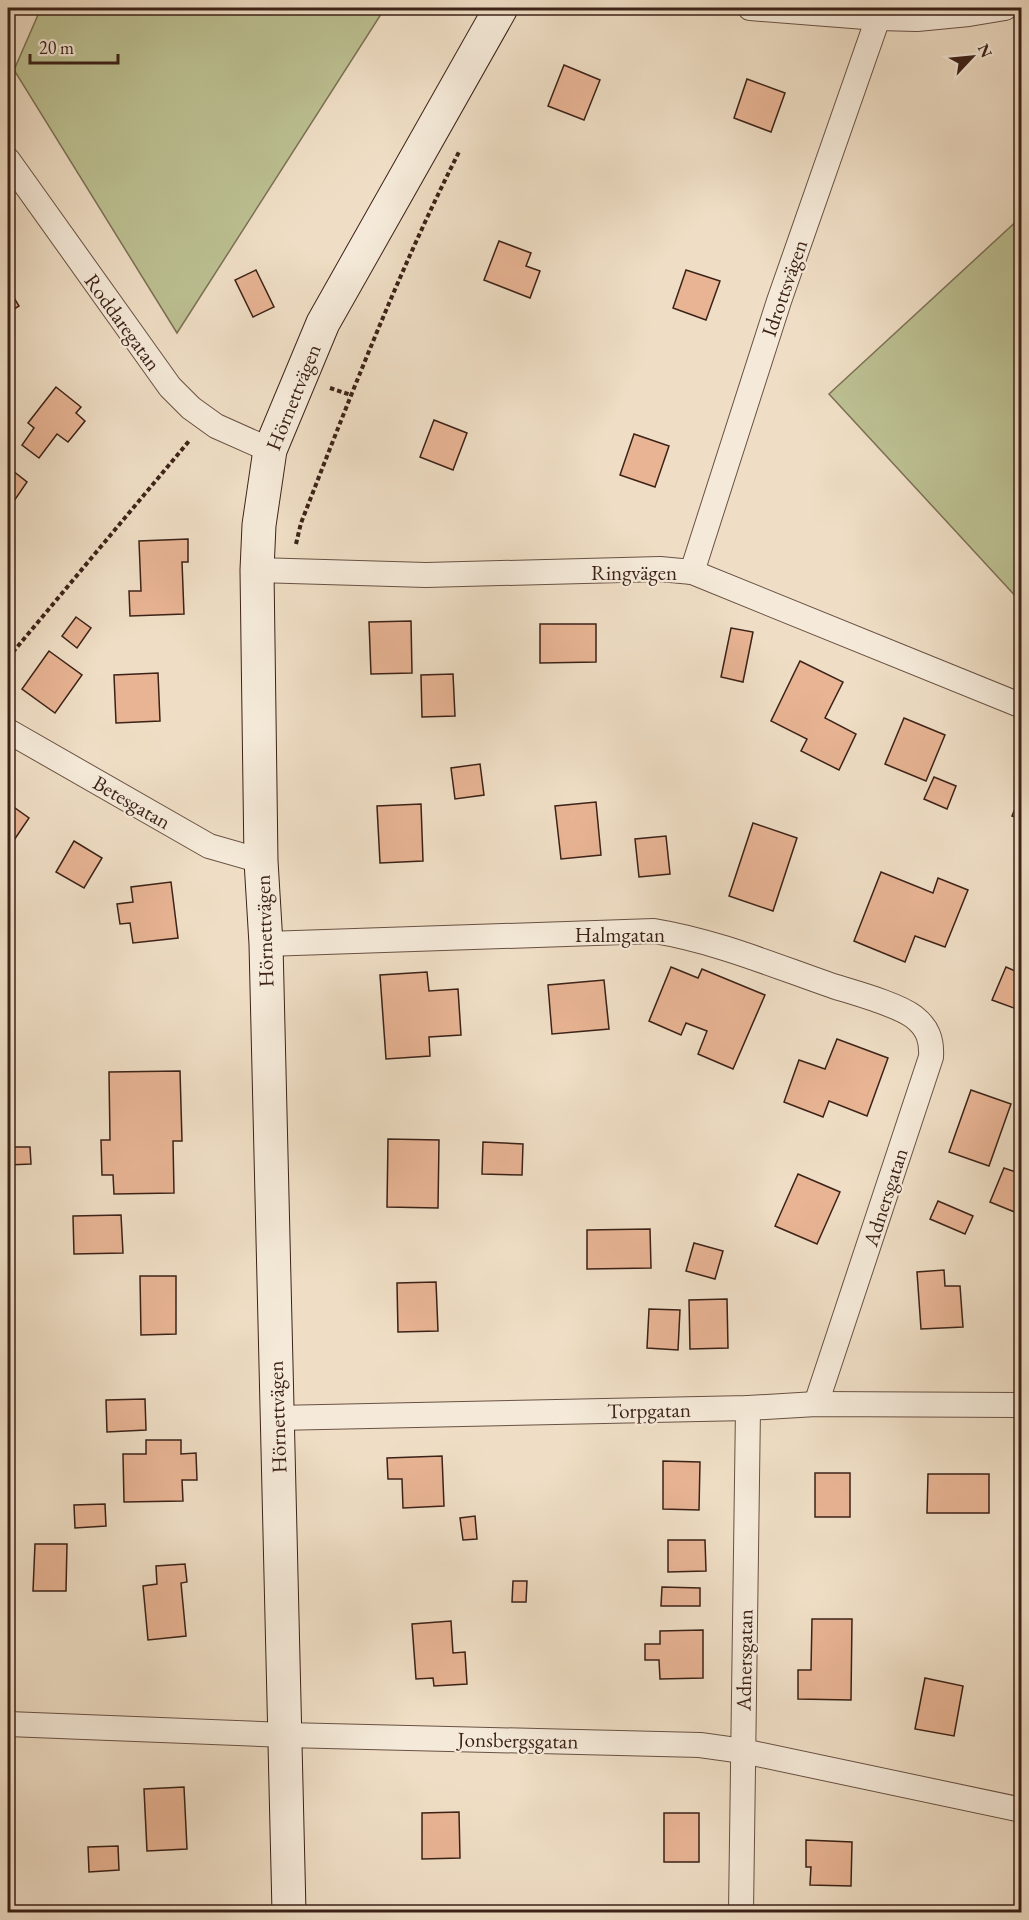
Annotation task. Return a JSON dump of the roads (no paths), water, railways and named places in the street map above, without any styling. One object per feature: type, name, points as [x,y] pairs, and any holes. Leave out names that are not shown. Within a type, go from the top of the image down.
[{"type":"street","name":"Hörnettvägen","points":[[289,1912],[266,944],[261,861],[257,570],[259,525],[270,450],[322,323],[501,8]]},
{"type":"street","points":[[750,8],[881,13],[917,19],[1005,8]]},
{"type":"street","name":"Idrottsvägen","points":[[692,572],[779,301],[881,13]]},
{"type":"street","name":"Roddaregatan","points":[[8,160],[171,387],[191,408],[216,426],[270,450]]},
{"type":"street","name":"Ringvägen","points":[[257,570],[426,575],[660,569],[692,572],[1022,706]]},
{"type":"street","name":"Betesgatan","points":[[8,731],[209,846],[261,861]]},
{"type":"street","name":"Halmgatan","points":[[266,944],[654,931],[684,936],[882,1002],[914,1017],[927,1031],[932,1042],[931,1057]]},
{"type":"street","name":"Adnersgatan","points":[[816,1404],[931,1057]]},
{"type":"street","name":"Torpgatan","points":[[276,1418],[748,1408],[816,1404],[1022,1405]]},
{"type":"street","name":"Adnersgatan","points":[[741,1912],[748,1408]]},
{"type":"street","name":"Jonsbergsgatan","points":[[8,1724],[286,1735],[700,1745],[743,1751],[1022,1810]]}]
